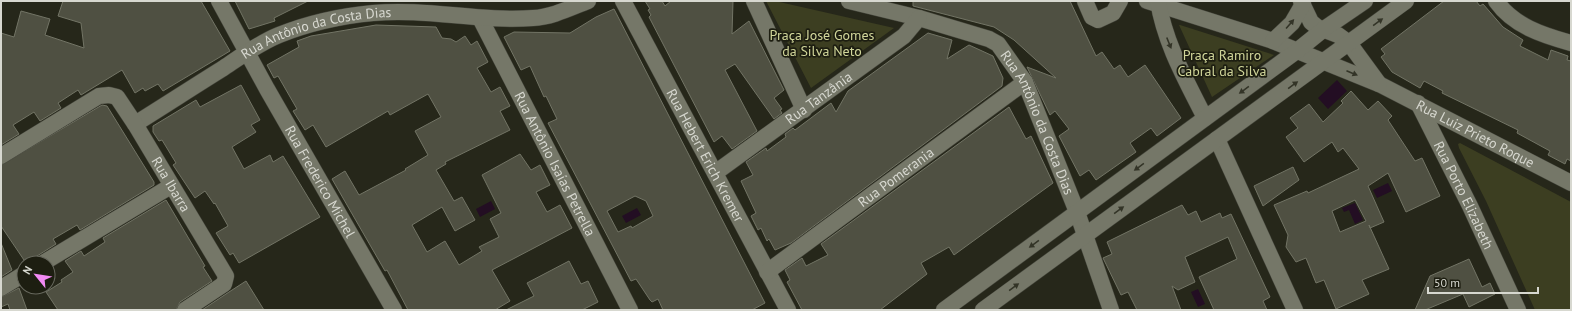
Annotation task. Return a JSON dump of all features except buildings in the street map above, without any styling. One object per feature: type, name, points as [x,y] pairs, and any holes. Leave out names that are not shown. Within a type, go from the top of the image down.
[{"type":"street","name":"Rua Frederico Michel","points":[[219,1],[394,310]]},
{"type":"street","name":"Rua Hebert Erich Kremer","points":[[623,1],[788,310]]},
{"type":"street","points":[[754,1],[804,110]]},
{"type":"street","name":"Rua Antônio da Costa Dias","points":[[849,1],[919,18],[989,39],[998,44],[1025,82],[1077,212],[1084,236],[1111,310]]},
{"type":"street","points":[[1085,1],[1092,17],[1098,20],[1113,14],[1120,1]]},
{"type":"street","points":[[944,310],[1298,50],[1324,28],[1365,1]]},
{"type":"street","points":[[983,310],[1406,1]]},
{"type":"street","points":[[1496,1],[1503,11],[1518,23],[1549,37],[1571,43]]},
{"type":"street","name":"Rua Antônio da Costa Dias","points":[[135,124],[248,52],[278,35],[336,18],[374,13],[425,12],[480,18],[534,18],[552,15],[580,2]]},
{"type":"street","points":[[1155,2],[1164,32],[1176,62],[1205,118]]},
{"type":"street","name":"Rua Luiz Prieto Roque","points":[[1155,2],[1298,50],[1379,84],[1571,183]]},
{"type":"street","points":[[1302,3],[1311,22],[1338,35],[1349,43]]},
{"type":"street","points":[[1273,41],[1292,23],[1302,3]]},
{"type":"street","name":"Rua Antônio Isaías Petrella","points":[[480,18],[630,310]]},
{"type":"street","name":"Rua Tanzânia","points":[[715,173],[804,110],[904,36],[919,18]]},
{"type":"street","name":"Rua Luiz Prieto Roque","points":[[1349,43],[1379,84]]},
{"type":"street","name":"Rua Pomerania","points":[[767,272],[1025,82]]},
{"type":"street","name":"Rua Ibarra","points":[[1,156],[99,96],[109,95],[116,97],[135,124],[224,272],[226,280],[224,284],[185,310]]},
{"type":"street","name":"Rua Porto Elizabeth","points":[[1418,103],[1470,206],[1518,310]]},
{"type":"street","points":[[1217,139],[1295,310]]},
{"type":"street","points":[[56,255],[171,186]]},
{"type":"street","points":[[1,288],[16,279]]},
{"type":"green space","name":"Praça José Gomes da Silva Neto","points":[[766,1],[775,1],[894,28],[811,88]]},
{"type":"green space","name":"Praça Ramiro Cabral da Silva","points":[[1180,25],[1274,55],[1212,97]]},
{"type":"green space","points":[[1460,143],[1571,202],[1571,310],[1535,310],[1486,201],[1459,148],[1458,144]]},
{"type":"shaded area","points":[[1337,80],[1347,91],[1328,109],[1318,98]]},
{"type":"shaded area","points":[[1388,183],[1392,191],[1377,198],[1373,190]]},
{"type":"shaded area","points":[[491,201],[495,209],[480,217],[476,209]]},
{"type":"shaded area","points":[[1355,203],[1363,220],[1355,224],[1349,210],[1344,212],[1342,208]]},
{"type":"shaded area","points":[[637,208],[641,215],[626,223],[622,216]]},
{"type":"shaded area","points":[[1198,289],[1205,304],[1198,307],[1191,292]]}]
